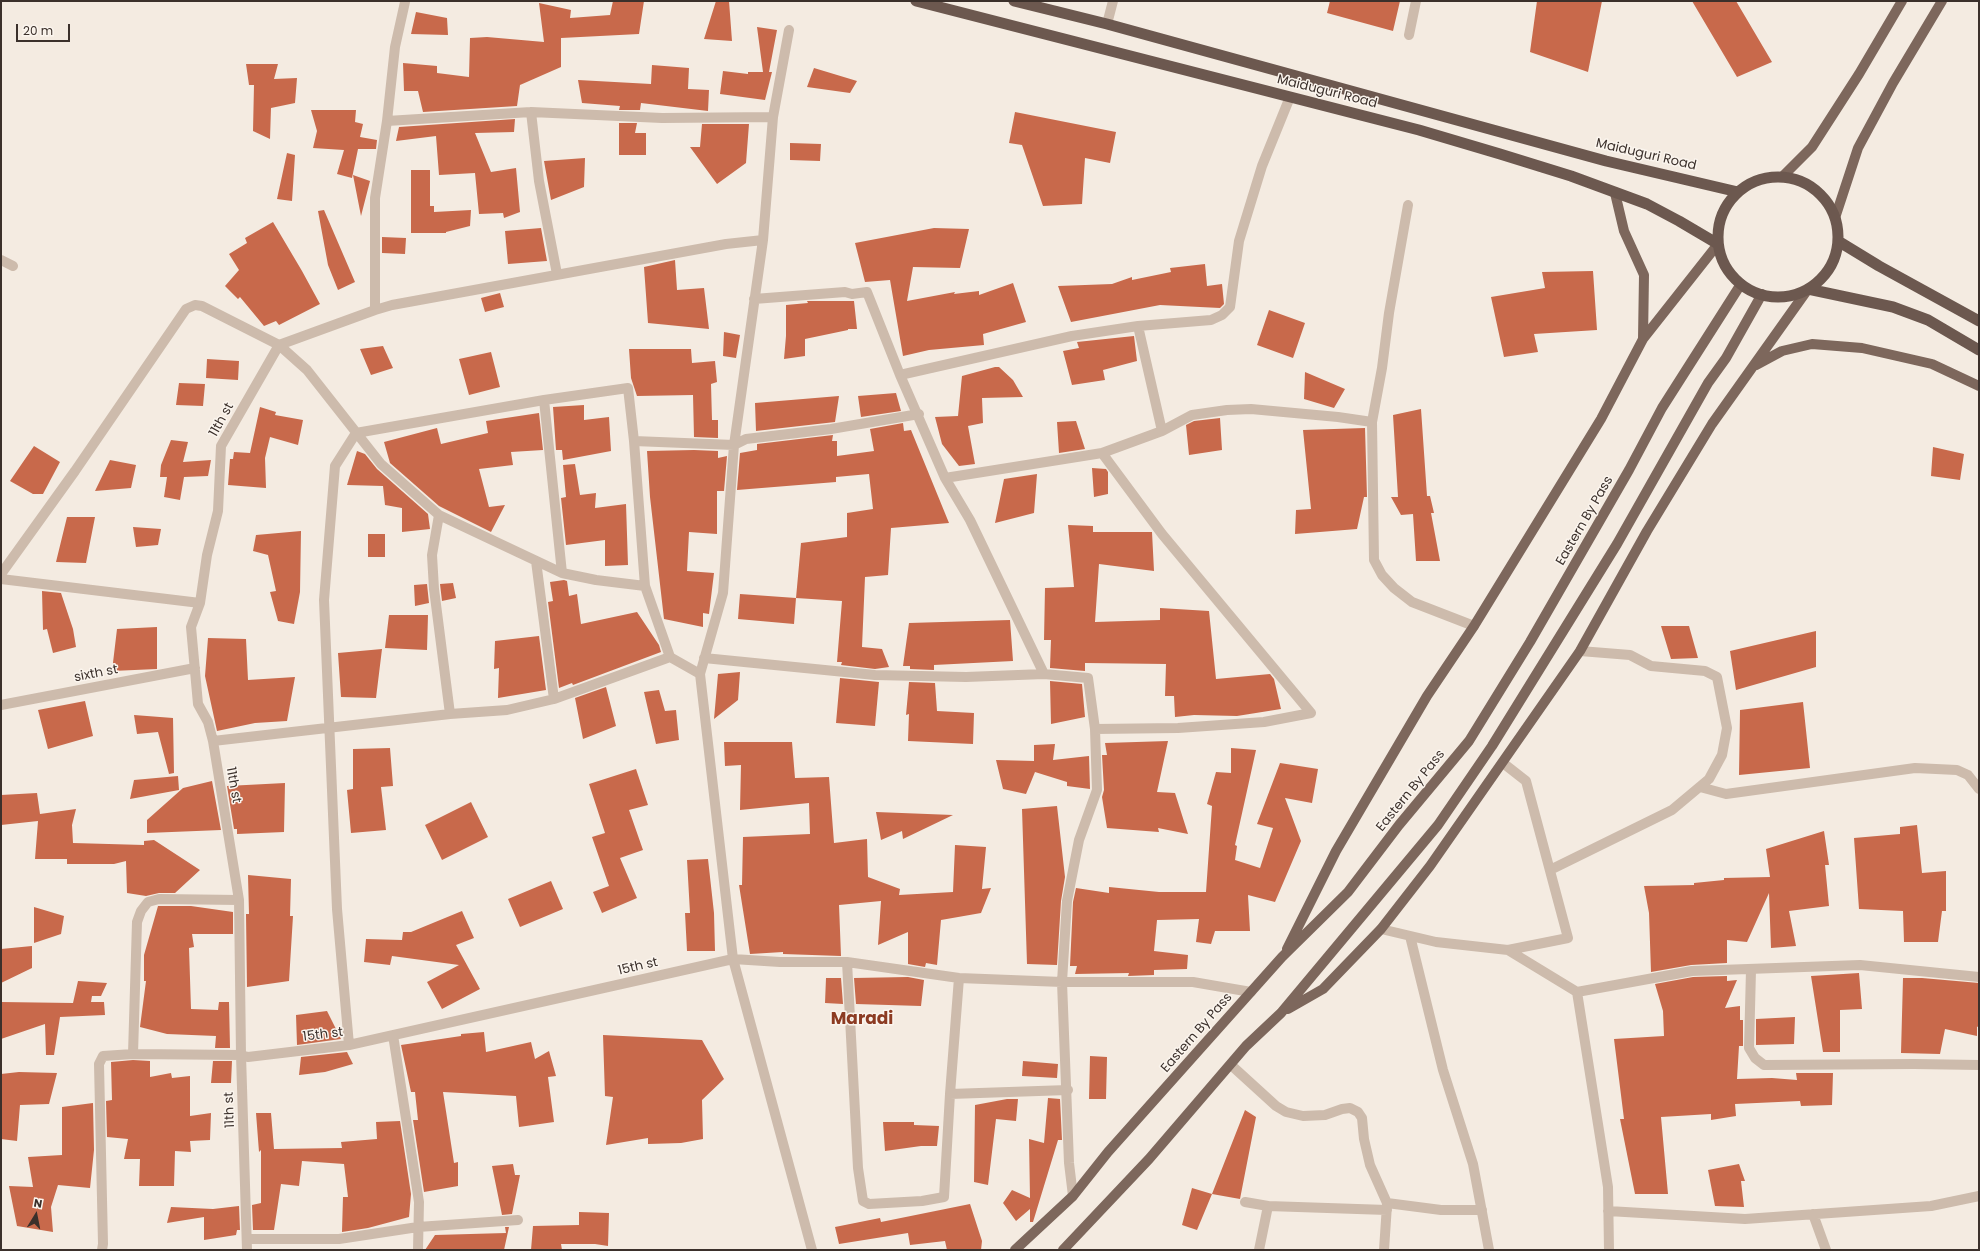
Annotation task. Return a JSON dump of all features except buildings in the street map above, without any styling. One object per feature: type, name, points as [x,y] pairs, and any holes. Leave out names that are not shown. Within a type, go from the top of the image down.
[{"type":"highway","name":"Maiduguri Road","points":[[916,1],[1290,97],[1500,154],[1571,176],[1647,204],[1718,244]]},
{"type":"highway","name":"Maiduguri Road","points":[[1014,1],[1107,24],[1606,161],[1738,192]]},
{"type":"highway","points":[[1782,177],[1805,183],[1823,198],[1835,218],[1838,230],[1838,241],[1832,264],[1817,282],[1808,289],[1785,296],[1762,294],[1741,284],[1726,266],[1718,244],[1720,221],[1730,200],[1738,192],[1759,180],[1782,177]]},
{"type":"highway","points":[[1838,241],[1885,270],[1979,321]]},
{"type":"highway","points":[[1808,289],[1893,307],[1928,320],[1979,350]]},
{"type":"main road","points":[[1782,177],[1812,147],[1859,74],[1902,1]]},
{"type":"main road","points":[[1835,218],[1858,148],[1893,83],[1942,1]]},
{"type":"main road","points":[[1615,193],[1624,231],[1644,275],[1643,339]]},
{"type":"main road","points":[[1282,957],[1336,851],[1427,696],[1474,626],[1601,419],[1643,339],[1718,244]]},
{"type":"main road","name":"Eastern By Pass","points":[[1015,1250],[1073,1196],[1108,1152],[1282,957],[1348,892],[1399,825],[1469,741],[1534,636],[1629,470],[1662,408],[1741,284]]},
{"type":"main road","points":[[1281,1013],[1322,989],[1381,929],[1430,866],[1580,652],[1647,531],[1708,430],[1808,289]]},
{"type":"main road","points":[[1062,1250],[1150,1159],[1246,1046],[1281,1013],[1438,825],[1492,746],[1617,544],[1708,383],[1726,358],[1762,294]]},
{"type":"main road","points":[[1754,366],[1782,351],[1812,344],[1862,348],[1932,364],[1979,386]]},
{"type":"street","points":[[1107,24],[1113,1]]},
{"type":"street","points":[[1409,35],[1416,1]]},
{"type":"street","points":[[374,310],[375,198],[387,121],[395,47],[405,2]]},
{"type":"street","points":[[789,30],[773,117],[763,240],[734,445],[723,593],[700,674],[733,959],[812,1250]]},
{"type":"street","points":[[900,375],[1072,336],[1138,326],[1211,320],[1222,315],[1230,307],[1239,241],[1262,166],[1290,97]]},
{"type":"street","points":[[387,121],[530,112],[662,118],[773,117]]},
{"type":"street","points":[[530,112],[539,180],[557,274]]},
{"type":"street","points":[[1408,205],[1388,313],[1382,368],[1372,422],[1374,560],[1382,575],[1394,588],[1412,602],[1474,626]]},
{"type":"street","points":[[279,345],[374,310],[557,274],[726,244],[763,240]]},
{"type":"street","points":[[1,260],[14,266]]},
{"type":"street","points":[[754,298],[844,292],[852,294],[867,292],[900,375],[945,478],[970,520],[1044,674]]},
{"type":"street","points":[[1,574],[75,471],[186,309],[195,305],[202,306],[279,345],[307,370],[381,464],[438,515],[562,573],[596,580],[646,586]]},
{"type":"street","points":[[1138,326],[1162,431]]},
{"type":"street","name":"11th st","points":[[247,1250],[241,1055],[240,900],[213,741],[208,722],[198,704],[192,627],[200,603],[206,555],[218,511],[221,446],[279,345]]},
{"type":"street","points":[[350,1045],[337,909],[324,600],[335,466],[356,433],[544,400],[628,388],[646,586],[670,657],[700,674]]},
{"type":"street","points":[[544,400],[562,573]]},
{"type":"street","points":[[945,478],[1102,453],[1162,431],[1192,415],[1235,409],[1251,409],[1338,417],[1372,422]]},
{"type":"street","points":[[634,441],[734,445],[746,439],[832,429],[918,414]]},
{"type":"street","points":[[1095,729],[1178,728],[1264,722],[1311,713],[1167,540],[1102,453]]},
{"type":"street","points":[[438,515],[432,562],[450,714]]},
{"type":"street","points":[[536,561],[554,699]]},
{"type":"street","points":[[1,579],[200,603]]},
{"type":"street","points":[[1550,870],[1672,810],[1709,779],[1722,755],[1727,728],[1716,677],[1705,670],[1651,666],[1630,656],[1580,652]]},
{"type":"street","points":[[213,741],[330,726],[507,710],[554,699],[670,657]]},
{"type":"street","points":[[704,658],[875,674],[966,677],[1044,674],[1088,678],[1095,729],[1097,790],[1079,840],[1067,901],[1062,982],[1070,1162],[1073,1196]]},
{"type":"street","name":"sixth st","points":[[1,705],[195,668]]},
{"type":"street","points":[[1381,929],[1436,942],[1508,950],[1568,938],[1526,780],[1503,763]]},
{"type":"street","points":[[1700,787],[1726,794],[1915,768],[1957,770],[1968,775],[1979,789]]},
{"type":"street","points":[[133,1054],[137,922],[141,911],[148,902],[160,899],[240,900]]},
{"type":"street","points":[[1410,936],[1443,1070],[1473,1164],[1489,1250]]},
{"type":"street","points":[[1508,950],[1577,992],[1692,971],[1860,965],[1979,977]]},
{"type":"street","name":"15th st","points":[[102,1250],[99,1064],[103,1056],[133,1054],[241,1055],[248,1057],[350,1045],[733,959],[780,962],[847,962],[959,978],[1062,982],[1193,982],[1251,992]]},
{"type":"street","points":[[847,962],[858,1168],[863,1201],[869,1204],[922,1201],[944,1197],[959,978]]},
{"type":"street","points":[[1751,970],[1749,1048],[1755,1058],[1764,1066],[1914,1064],[1979,1066]]},
{"type":"street","points":[[1577,992],[1608,1187],[1609,1250]]},
{"type":"street","points":[[393,1035],[419,1202],[418,1250]]},
{"type":"street","points":[[1231,1065],[1276,1106],[1286,1112],[1304,1116],[1326,1115],[1342,1109],[1350,1108],[1358,1112],[1362,1118],[1364,1139],[1370,1165],[1387,1206],[1384,1250]]},
{"type":"street","points":[[950,1094],[1068,1090]]},
{"type":"street","points":[[1608,1211],[1745,1219],[1931,1206],[1979,1196]]},
{"type":"street","points":[[1245,1202],[1268,1206],[1387,1206],[1441,1210],[1482,1210]]},
{"type":"street","points":[[1259,1250],[1268,1206]]},
{"type":"street","points":[[1813,1214],[1826,1250]]},
{"type":"street","points":[[247,1240],[339,1239],[418,1227],[518,1220]]},
{"type":"district","name":"Maradi","points":[[862,1020]]}]
